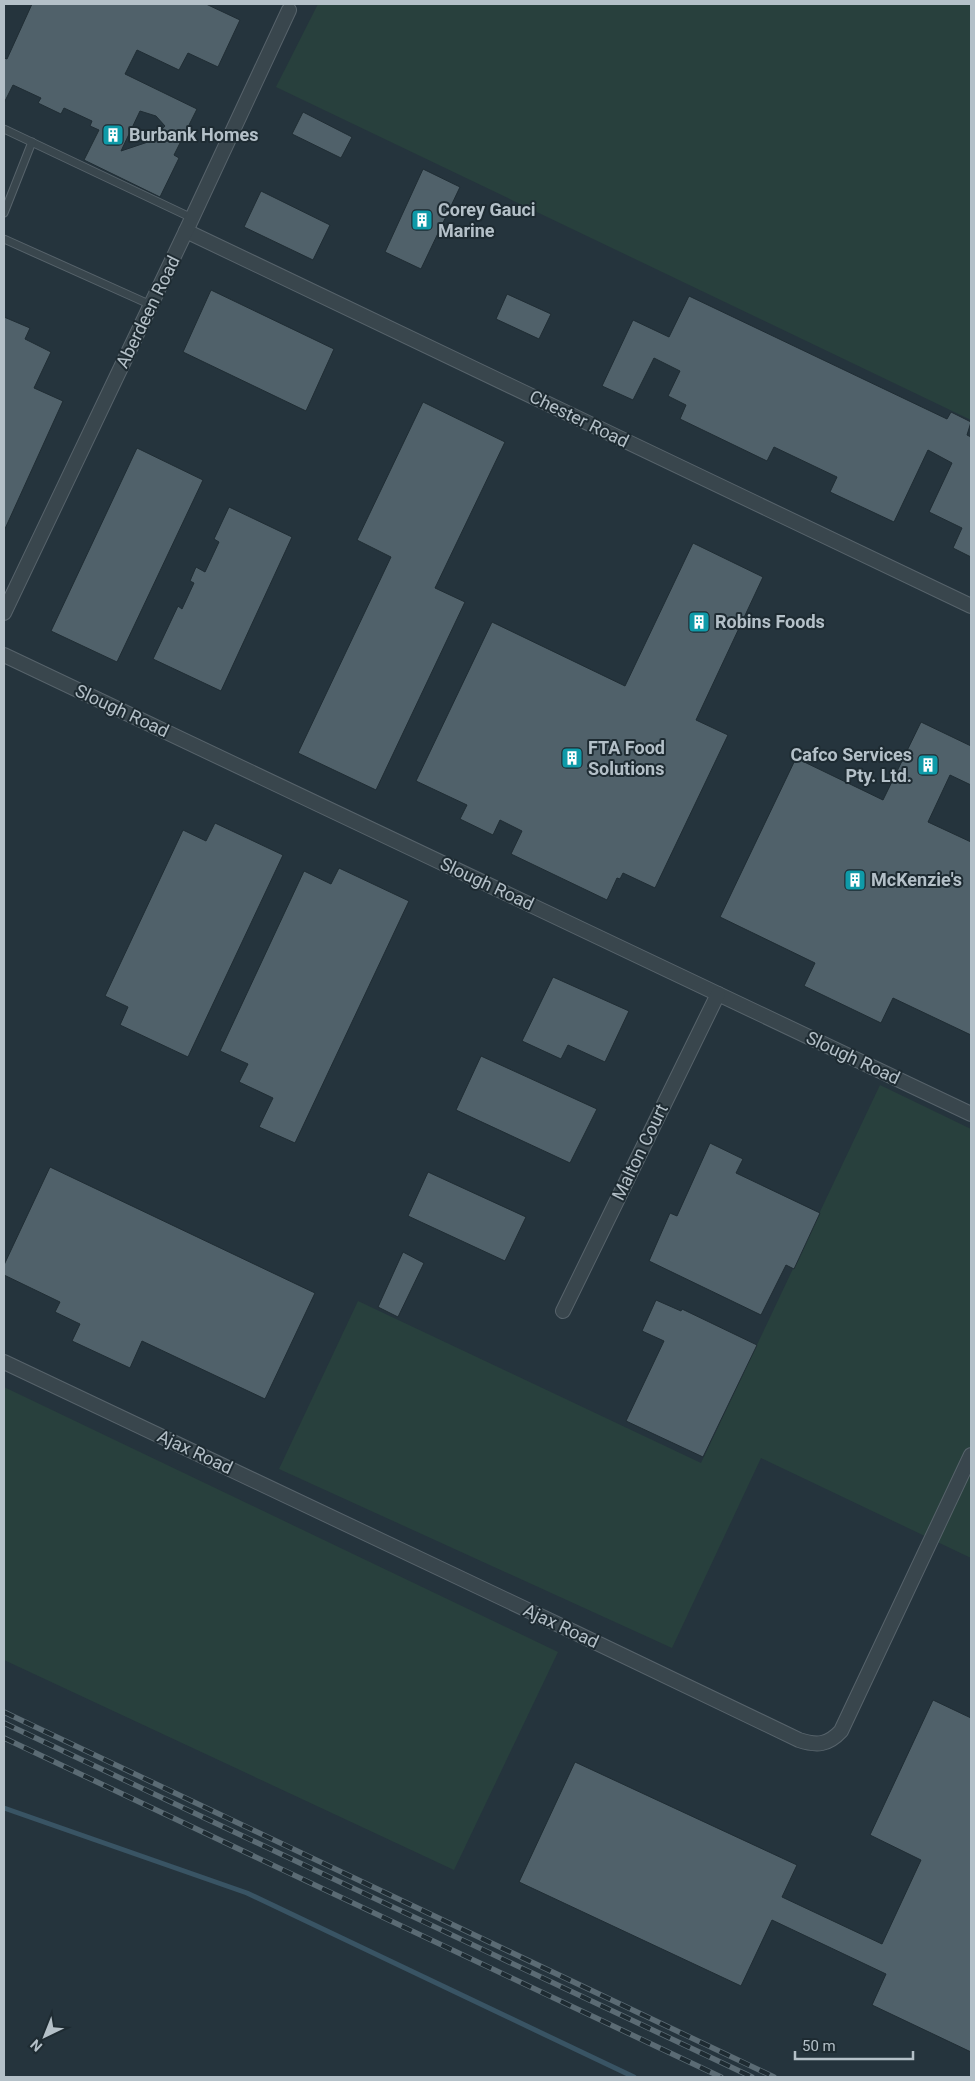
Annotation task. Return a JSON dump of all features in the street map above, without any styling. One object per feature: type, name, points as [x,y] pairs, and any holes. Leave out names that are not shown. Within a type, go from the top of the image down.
[{"type":"street","name":"Aberdeen Road","points":[[4,612],[289,10]]},
{"type":"street","name":"Chester Road","points":[[186,231],[971,606]]},
{"type":"street","name":"Slough Road","points":[[4,655],[971,1114]]},
{"type":"street","name":"Malton Court","points":[[563,1311],[718,994]]},
{"type":"street","name":"Ajax Road","points":[[4,1362],[799,1740],[816,1744],[830,1741],[841,1731],[971,1456]]},
{"type":"lane","points":[[4,129],[192,218]]},
{"type":"lane","points":[[4,213],[32,142]]},
{"type":"lane","points":[[4,239],[151,305]]},
{"type":"green space","points":[[318,4],[971,4],[971,420],[276,87]]},
{"type":"green space","points":[[880,1085],[971,1129],[971,1558],[761,1458],[672,1648],[279,1469],[358,1301],[701,1463]]},
{"type":"green space","points":[[4,1387],[558,1652],[454,1870],[4,1660]]},
{"type":"building","points":[[32,4],[206,4],[240,20],[218,67],[188,53],[179,70],[137,50],[125,74],[197,109],[174,155],[179,158],[160,197],[84,160],[99,130],[90,126],[92,121],[64,108],[61,114],[38,103],[41,98],[13,85],[4,103],[4,58],[7,59]],"holes":[[[140,111],[156,116],[165,126],[151,141],[121,151]]]},
{"type":"building","points":[[303,112],[352,137],[341,158],[292,134]]},
{"type":"building","name":"Corey Gauci Marine","points":[[423,169],[460,187],[421,269],[385,252]]},
{"type":"building","points":[[261,191],[330,225],[313,260],[244,227]]},
{"type":"building","points":[[211,290],[334,349],[306,411],[183,352]]},
{"type":"building","points":[[507,294],[551,314],[539,339],[496,319]]},
{"type":"building","points":[[689,296],[947,419],[951,412],[971,422],[967,435],[971,437],[971,557],[953,548],[962,528],[929,512],[952,463],[928,450],[894,522],[830,492],[837,477],[774,447],[767,461],[680,419],[686,405],[668,396],[680,371],[654,358],[633,400],[602,386],[633,320],[669,337]]},
{"type":"building","points":[[4,317],[30,328],[25,339],[51,352],[34,388],[63,401],[4,531]]},
{"type":"building","points":[[423,402],[505,442],[435,588],[465,602],[376,790],[298,753],[391,557],[357,540]]},
{"type":"building","points":[[137,448],[203,480],[117,662],[51,631]]},
{"type":"building","points":[[229,507],[292,537],[221,691],[153,659],[178,606],[182,609],[194,583],[190,581],[196,567],[205,572],[219,542],[214,539]]},
{"type":"building","name":"FTA Food Solutions","points":[[693,543],[763,577],[696,720],[728,735],[655,888],[623,873],[620,879],[617,878],[607,900],[511,854],[522,831],[500,820],[493,835],[460,819],[467,805],[416,781],[492,622],[625,686]]},
{"type":"building","name":"McKenzie's","points":[[921,722],[971,746],[971,785],[950,775],[928,822],[971,842],[971,1035],[893,998],[881,1023],[804,986],[815,963],[720,917],[796,758],[883,800]]},
{"type":"building","points":[[215,823],[283,855],[188,1057],[120,1025],[128,1007],[105,996],[183,830],[206,841]]},
{"type":"building","points":[[339,868],[409,901],[295,1143],[259,1127],[273,1098],[239,1082],[248,1064],[220,1051],[304,871],[331,884]]},
{"type":"building","points":[[553,977],[629,1011],[605,1062],[568,1045],[561,1059],[522,1041]]},
{"type":"building","points":[[481,1056],[597,1109],[570,1163],[456,1110]]},
{"type":"building","points":[[710,1143],[743,1159],[736,1173],[820,1213],[794,1269],[786,1265],[761,1315],[649,1261],[670,1213],[677,1216]]},
{"type":"building","points":[[50,1167],[315,1293],[265,1399],[142,1341],[130,1368],[72,1341],[80,1324],[55,1312],[60,1302],[4,1275],[4,1265]]},
{"type":"building","points":[[428,1172],[526,1217],[505,1261],[408,1216]]},
{"type":"building","points":[[403,1252],[424,1263],[398,1317],[378,1307]]},
{"type":"building","points":[[656,1300],[681,1311],[682,1309],[757,1345],[703,1457],[626,1421],[664,1341],[642,1331]]},
{"type":"building","points":[[933,1700],[971,1718],[971,2052],[872,2005],[886,1974],[772,1920],[741,1986],[519,1882],[575,1762],[797,1865],[782,1897],[882,1944],[921,1860],[870,1835]]},
{"type":"waterway","points":[[4,1808],[247,1893],[634,2077]]},
{"type":"railway","points":[[4,1712],[774,2077]]},
{"type":"railway","points":[[4,1723],[752,2077]]},
{"type":"railway","points":[[4,1738],[721,2077]]},
{"type":"place","name":"Burbank Homes","points":[[113,135]]},
{"type":"place","name":"Corey Gauci Marine","points":[[422,220]]},
{"type":"place","name":"Robins Foods","points":[[699,622]]},
{"type":"place","name":"FTA Food Solutions","points":[[572,758]]},
{"type":"place","name":"Cafco Services Pty. Ltd.","points":[[928,765]]},
{"type":"place","name":"McKenzie's","points":[[855,880]]}]
